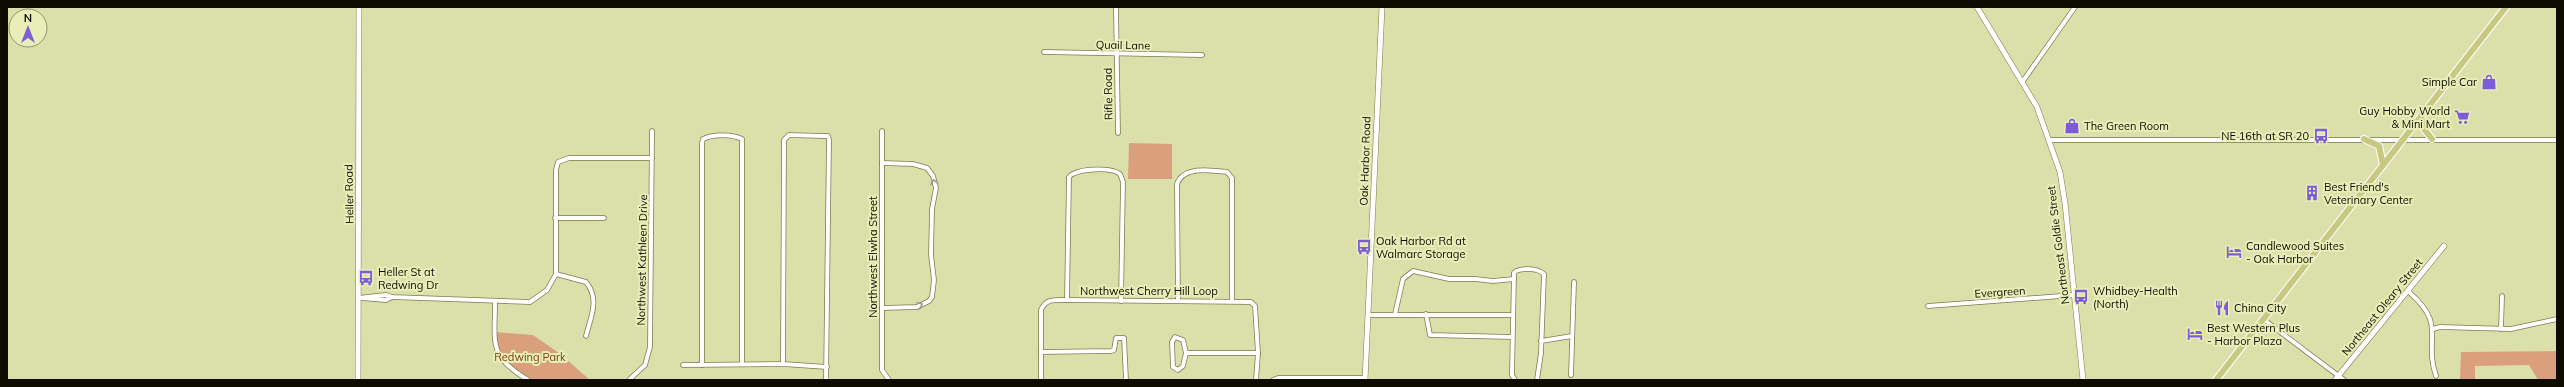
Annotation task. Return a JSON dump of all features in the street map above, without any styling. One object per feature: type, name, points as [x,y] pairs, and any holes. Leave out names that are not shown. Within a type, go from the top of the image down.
[{"type":"main road","points":[[2216,380],[2506,7]]},
{"type":"main road","points":[[2421,116],[2424,129],[2432,139]]},
{"type":"main road","points":[[2364,139],[2379,146],[2383,165]]},
{"type":"street","name":"Heller Road","points":[[358,380],[360,242],[359,7]]},
{"type":"street","name":"Rifle Road","points":[[1116,7],[1118,133]]},
{"type":"street","name":"Oak Harbor Road","points":[[1365,379],[1382,7]]},
{"type":"street","name":"Northeast Goldie Street","points":[[1977,7],[2023,81],[2037,107],[2050,140],[2060,172],[2065,203],[2082,380]]},
{"type":"street","points":[[2023,81],[2075,7]]},
{"type":"street","name":"Quail Lane","points":[[1044,52],[1202,55]]},
{"type":"street","name":"Northwest Elwha Street","points":[[882,131],[882,370],[889,380]]},
{"type":"street","name":"Northwest Kathleen Drive","points":[[629,380],[645,365],[649,355],[652,132]]},
{"type":"street","points":[[783,364],[784,140],[789,135],[828,136],[826,380]]},
{"type":"street","points":[[702,365],[702,144],[703,139],[708,136],[732,136],[742,139],[742,364]]},
{"type":"street","points":[[2050,140],[2557,140]]},
{"type":"street","points":[[358,298],[386,295],[392,298],[460,298],[495,302],[530,302],[547,290],[556,274],[556,165],[562,159],[652,158]]},
{"type":"street","points":[[882,163],[913,164],[927,168],[933,176],[936,188],[931,223],[931,255],[934,280],[932,296],[928,301],[917,307],[882,308]]},
{"type":"street","points":[[1067,300],[1069,177],[1079,170],[1112,170],[1120,174],[1123,182],[1121,301]]},
{"type":"street","points":[[1178,301],[1177,184],[1179,178],[1189,172],[1227,172],[1232,178],[1232,300]]},
{"type":"street","points":[[556,218],[604,218]]},
{"type":"street","name":"Northeast Oleary Street","points":[[2337,378],[2409,292],[2444,246]]},
{"type":"street","points":[[1515,380],[1512,375],[1512,315],[1514,279],[1516,271],[1520,269],[1540,271],[1544,274],[1541,341],[1537,380]]},
{"type":"street","points":[[1394,314],[1403,279],[1413,271],[1449,279],[1475,278],[1493,281],[1514,279]]},
{"type":"street","points":[[556,274],[586,282],[591,288],[595,303],[586,336]]},
{"type":"street","points":[[1571,376],[1574,282]]},
{"type":"street","points":[[2409,292],[2424,305],[2433,329],[2433,368],[2436,376]]},
{"type":"street","name":"Evergreen","points":[[1928,306],[2074,295]]},
{"type":"street","points":[[2501,329],[2502,296]]},
{"type":"street","name":"Northwest Cherry Hill Loop","points":[[1041,380],[1042,310],[1044,304],[1050,300],[1232,300],[1251,302],[1255,306],[1258,353],[1256,380]]},
{"type":"street","points":[[495,302],[495,342],[497,354],[504,364],[527,380]]},
{"type":"street","points":[[1426,314],[1430,335],[1512,337]]},
{"type":"street","points":[[1369,315],[1512,315]]},
{"type":"street","points":[[2263,319],[2337,378],[2344,380]]},
{"type":"street","points":[[2433,329],[2440,327],[2501,329],[2557,319]]},
{"type":"street","points":[[1541,341],[1572,336]]},
{"type":"street","points":[[1041,352],[1111,352],[1114,350],[1116,338],[1124,338],[1126,380]]},
{"type":"street","points":[[1174,338],[1182,338],[1186,353],[1182,368],[1174,368],[1174,338]]},
{"type":"street","points":[[1186,353],[1258,353]]},
{"type":"street","points":[[683,365],[783,364],[827,367]]},
{"type":"street","points":[[1273,380],[1278,378],[1365,379]]},
{"type":"green space","points":[[1129,143],[1172,144],[1172,179],[1128,179]]},
{"type":"green space","name":"Redwing Park","points":[[495,332],[533,335],[559,353],[590,380],[528,380],[503,364],[497,354]]},
{"type":"green space","points":[[2557,351],[2557,380],[2538,380],[2529,365],[2475,366],[2475,380],[2460,380],[2461,352]]},
{"type":"place","name":"Simple Car","points":[[2489,82]]},
{"type":"place","name":"Guy Hobby World & Mini Mart","points":[[2462,117]]},
{"type":"place","name":"The Green Room","points":[[2072,126]]},
{"type":"place","name":"NE 16th at SR 20","points":[[2321,136]]},
{"type":"place","name":"Best Friend's Veterinary Center","points":[[2312,193]]},
{"type":"place","name":"Oak Harbor Rd at Walmarc Storage","points":[[1364,247]]},
{"type":"place","name":"Candlewood Suites - Oak Harbor","points":[[2234,252]]},
{"type":"place","name":"Heller St at Redwing Dr","points":[[366,278]]},
{"type":"place","name":"Whidbey-Health (North)","points":[[2081,297]]},
{"type":"place","name":"China City","points":[[2222,308]]},
{"type":"place","name":"Best Western Plus - Harbor Plaza","points":[[2195,334]]}]
